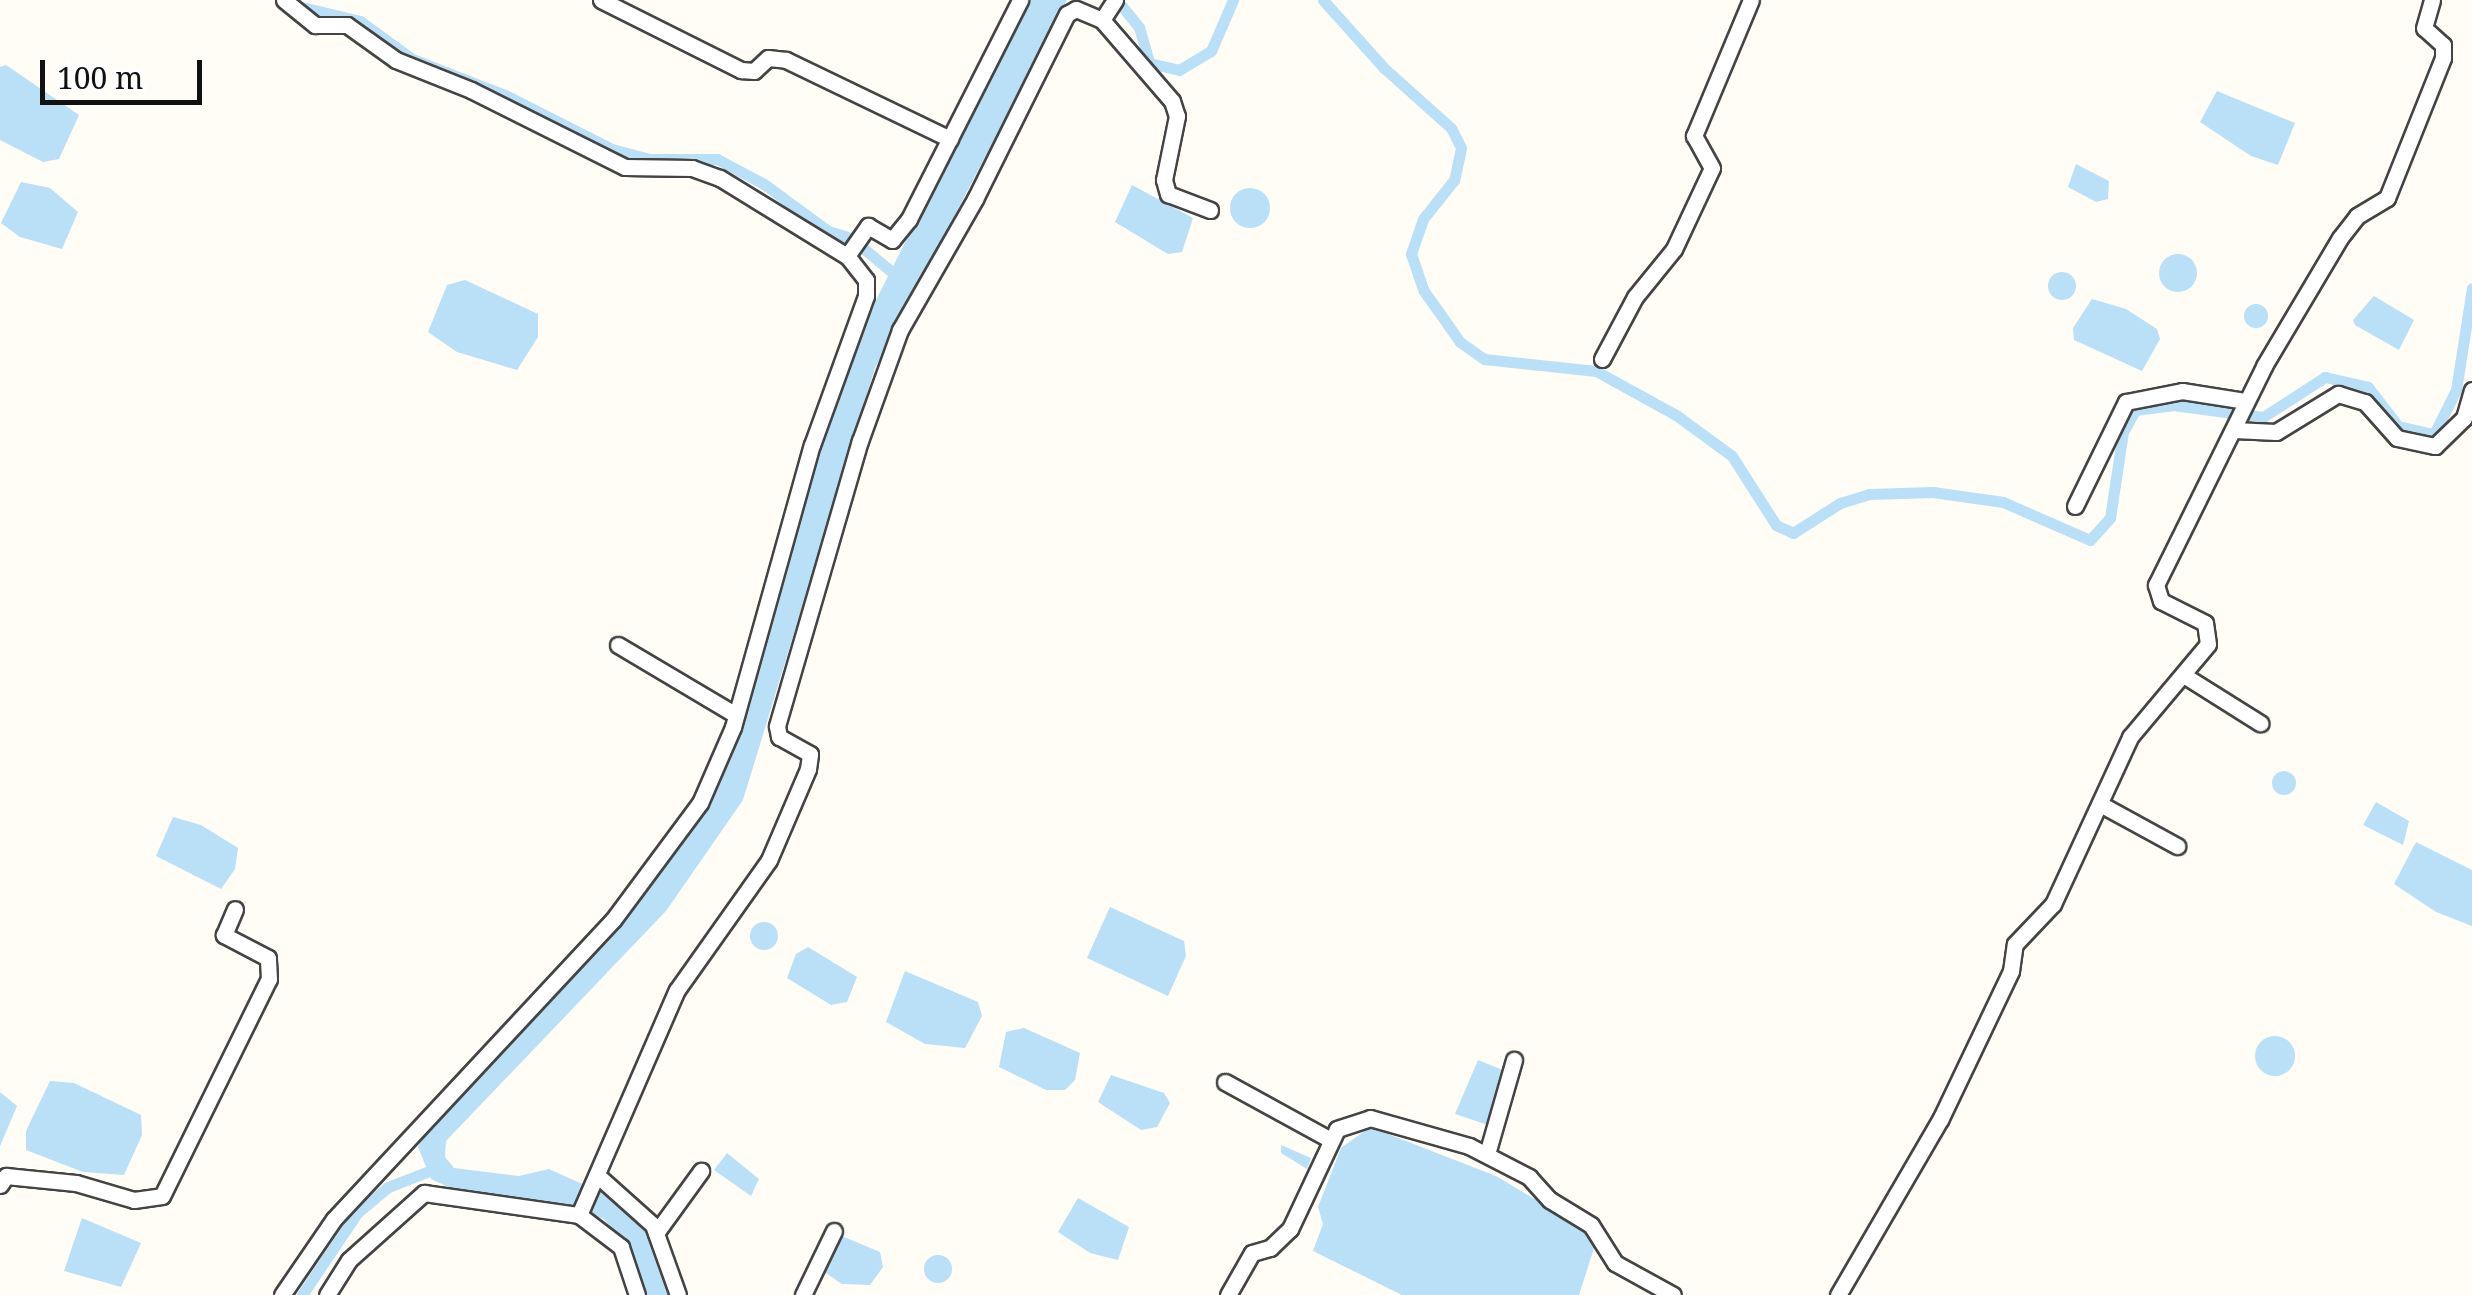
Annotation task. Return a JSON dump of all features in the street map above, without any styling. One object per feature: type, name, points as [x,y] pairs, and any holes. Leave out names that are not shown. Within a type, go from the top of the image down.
[{"type":"street","points":[[282,1295],[334,1219],[396,1160],[634,895],[700,803],[736,715],[812,445],[866,296],[866,280],[848,254],[720,178],[692,168],[625,167],[471,90],[396,60],[347,25],[315,25],[284,0]]},
{"type":"street","points":[[601,0],[741,70],[754,72],[768,58],[786,60],[950,138]]},
{"type":"street","points":[[848,254],[865,230],[887,240],[898,235],[1020,0]]},
{"type":"street","points":[[1602,359],[1635,297],[1674,250],[1712,168],[1694,136],[1751,0]]},
{"type":"street","points":[[1838,1295],[1940,1120],[2011,972],[2015,944],[2053,904],[2140,719],[2201,658],[2210,632],[2197,615],[2162,601],[2155,591],[2245,403],[2350,222],[2387,198],[2443,58],[2443,45],[2424,28],[2432,0]]},
{"type":"street","points":[[581,1212],[677,990],[769,860],[808,769],[810,754],[780,737],[778,726],[890,354],[1067,14],[1076,10],[1108,11],[1172,101],[1177,116],[1164,180],[1168,194],[1210,210]]},
{"type":"street","points":[[2235,427],[2276,432],[2338,394],[2365,402],[2398,438],[2435,446],[2456,430],[2472,390]]},
{"type":"street","points":[[2075,506],[2126,402],[2182,391],[2245,403]]},
{"type":"street","points":[[618,644],[736,715]]},
{"type":"street","points":[[2185,676],[2260,723]]},
{"type":"street","points":[[2100,804],[2177,846]]},
{"type":"street","points":[[0,1185],[6,1176],[76,1183],[134,1200],[162,1196],[269,979],[268,958],[224,935],[234,909]]},
{"type":"street","points":[[1487,1154],[1514,1060]]},
{"type":"street","points":[[1225,1082],[1332,1140]]},
{"type":"street","points":[[1228,1295],[1252,1253],[1278,1243],[1290,1229],[1344,1122],[1370,1118],[1487,1154],[1540,1184],[1550,1200],[1591,1225],[1622,1269],[1673,1295]]},
{"type":"street","points":[[656,1233],[702,1171]]},
{"type":"street","points":[[596,1179],[642,1210],[656,1233],[678,1295]]},
{"type":"street","points":[[327,1295],[349,1260],[424,1193],[581,1212],[621,1247],[638,1295]]},
{"type":"street","points":[[803,1295],[834,1231]]},
{"type":"water","points":[[1028,0],[1067,0],[875,368],[743,800],[666,911],[446,1141],[445,1157],[454,1168],[519,1176],[549,1169],[636,1208],[672,1295],[644,1295],[632,1257],[604,1219],[564,1205],[453,1189],[431,1179],[418,1147],[427,1127],[655,879],[705,811],[747,704],[841,369]]},
{"type":"water","points":[[6,65],[79,115],[59,159],[43,162],[0,140],[0,67]]},
{"type":"water","points":[[2217,91],[2295,123],[2278,165],[2251,156],[2200,122]]},
{"type":"water","points":[[2076,164],[2109,181],[2108,199],[2096,202],[2068,187]]},
{"type":"water","points":[[21,182],[50,188],[78,212],[62,249],[20,237],[1,223]]},
{"type":"water","points":[[1132,185],[1193,218],[1182,252],[1168,254],[1115,222]]},
{"type":"water","points":[[1250,188],[1264,194],[1270,208],[1264,222],[1250,228],[1236,222],[1230,208],[1236,194]]},
{"type":"water","points":[[2178,254],[2192,259],[2197,273],[2192,287],[2178,292],[2164,287],[2159,273],[2164,259]]},
{"type":"water","points":[[2062,272],[2072,276],[2076,286],[2072,296],[2062,300],[2052,296],[2048,286],[2052,276]]},
{"type":"water","points":[[465,280],[538,314],[538,337],[517,370],[457,352],[428,332],[447,285]]},
{"type":"water","points":[[2374,296],[2414,320],[2399,350],[2355,325],[2353,320]]},
{"type":"water","points":[[2092,299],[2126,309],[2157,329],[2160,339],[2142,371],[2074,340],[2073,328]]},
{"type":"water","points":[[2256,304],[2265,307],[2265,325],[2256,328],[2247,325],[2244,316],[2247,307]]},
{"type":"water","points":[[2284,771],[2296,783],[2284,795],[2272,783]]},
{"type":"water","points":[[2376,802],[2409,821],[2403,845],[2363,825]]},
{"type":"water","points":[[173,817],[201,825],[238,848],[235,869],[221,889],[156,856]]},
{"type":"water","points":[[2416,842],[2472,870],[2472,926],[2436,912],[2394,884]]},
{"type":"water","points":[[1110,907],[1184,941],[1186,956],[1168,996],[1087,958]]},
{"type":"water","points":[[764,922],[774,926],[778,936],[774,946],[764,950],[754,946],[750,936],[754,926]]},
{"type":"water","points":[[808,947],[857,977],[847,1002],[831,1005],[787,978],[796,954]]},
{"type":"water","points":[[905,971],[978,1002],[982,1016],[965,1048],[925,1044],[886,1022]]},
{"type":"water","points":[[1024,1028],[1080,1053],[1075,1080],[1065,1090],[1046,1090],[999,1067],[1006,1032]]},
{"type":"water","points":[[2275,1036],[2289,1042],[2295,1056],[2289,1070],[2275,1076],[2261,1070],[2255,1056],[2261,1042]]},
{"type":"water","points":[[1478,1060],[1505,1071],[1488,1125],[1455,1114]]},
{"type":"water","points":[[1111,1075],[1164,1093],[1170,1103],[1157,1127],[1141,1130],[1098,1102]]},
{"type":"water","points":[[50,1081],[74,1083],[141,1115],[142,1135],[124,1175],[83,1172],[26,1150],[26,1131]]},
{"type":"water","points":[[0,1092],[17,1106],[0,1146]]},
{"type":"water","points":[[1370,1127],[1496,1176],[1583,1228],[1595,1245],[1579,1295],[1402,1295],[1313,1251],[1323,1224],[1318,1207],[1341,1148]]},
{"type":"water","points":[[1281,1145],[1311,1158],[1307,1169],[1281,1153]]},
{"type":"water","points":[[727,1153],[759,1179],[751,1196],[714,1170]]},
{"type":"water","points":[[1078,1198],[1129,1227],[1118,1260],[1090,1253],[1058,1232]]},
{"type":"water","points":[[82,1218],[141,1243],[121,1287],[64,1271]]},
{"type":"water","points":[[837,1234],[880,1252],[883,1267],[870,1285],[842,1284],[824,1272]]},
{"type":"water","points":[[938,1255],[948,1259],[952,1269],[948,1279],[938,1283],[928,1279],[924,1269],[928,1259]]},
{"type":"waterway","points":[[1117,0],[1139,27],[1149,63],[1179,70],[1211,51],[1233,0]]},
{"type":"waterway","points":[[1323,0],[1384,68],[1451,128],[1461,148],[1454,180],[1423,219],[1411,254],[1424,291],[1460,342],[1484,359],[1596,371],[1676,415],[1732,456],[1776,525],[1793,533],[1840,503],[1869,494],[1933,492],[2003,502],[2090,540],[2110,518],[2123,432],[2135,410],[2173,405],[2263,417],[2325,377],[2368,387],[2398,426],[2434,434],[2456,390],[2472,288]]},
{"type":"waterway","points":[[302,7],[360,21],[412,59],[505,95],[612,149],[650,159],[717,159],[764,184],[828,231],[851,238],[898,277]]},
{"type":"waterway","points":[[302,1295],[357,1213],[388,1187],[437,1168]]}]
